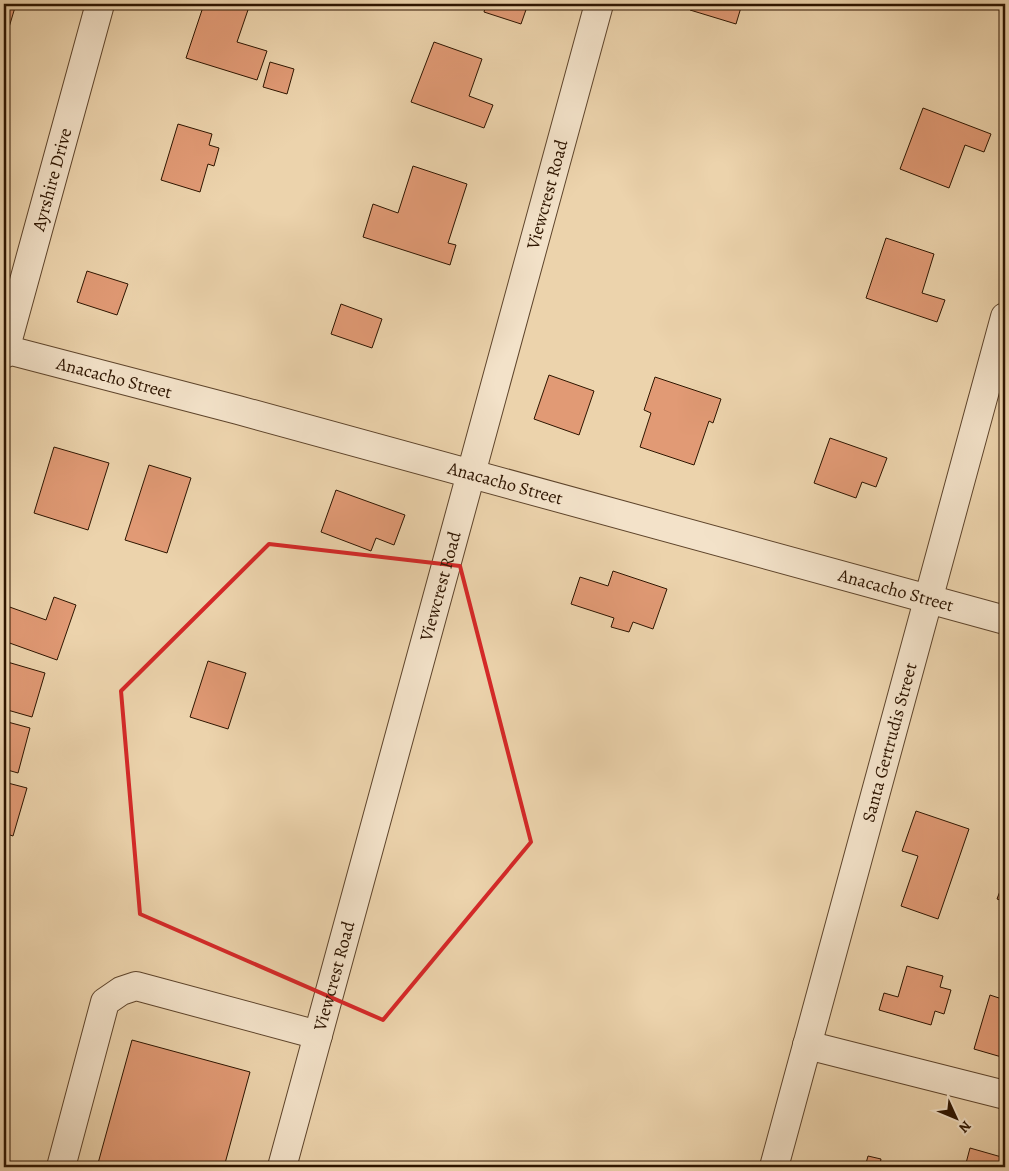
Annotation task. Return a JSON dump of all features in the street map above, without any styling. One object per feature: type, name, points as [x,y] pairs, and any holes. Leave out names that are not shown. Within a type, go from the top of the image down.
[{"type":"street","name":"Ayrshire Drive","points":[[4,351],[100,4]]},
{"type":"street","name":"Viewcrest Road","points":[[282,1167],[599,4]]},
{"type":"street","name":"Santa Gertrudis Street","points":[[774,1167],[928,598],[1000,358],[1005,317]]},
{"type":"street","name":"Anacacho Street","points":[[4,351],[470,473],[1005,620]]},
{"type":"street","points":[[61,1167],[105,1002],[121,990],[136,986],[318,1035]]},
{"type":"street","points":[[807,1045],[1005,1095]]},
{"type":"highlighted area","points":[[269,544],[460,566],[531,842],[383,1020],[140,914],[121,691]]},
{"type":"building","points":[[4,4],[16,4],[4,44]]},
{"type":"building","points":[[204,4],[250,4],[237,42],[267,51],[257,80],[186,58]]},
{"type":"building","points":[[486,4],[528,4],[521,24],[484,12]]},
{"type":"building","points":[[692,4],[742,4],[736,24],[690,10]]},
{"type":"building","points":[[434,42],[482,59],[469,96],[493,105],[484,128],[411,102]]},
{"type":"building","points":[[270,62],[294,69],[287,94],[263,87]]},
{"type":"building","points":[[923,108],[991,134],[984,152],[965,145],[949,188],[900,169]]},
{"type":"building","points":[[178,124],[212,134],[209,145],[219,148],[214,166],[208,164],[200,192],[161,180]]},
{"type":"building","points":[[413,166],[467,184],[448,243],[456,245],[450,265],[363,237],[373,204],[398,213]]},
{"type":"building","points":[[886,238],[934,254],[922,293],[945,300],[937,322],[866,298]]},
{"type":"building","points":[[87,271],[128,284],[117,315],[77,302]]},
{"type":"building","points":[[341,304],[382,319],[372,348],[331,334]]},
{"type":"building","points":[[549,375],[594,391],[579,435],[534,419]]},
{"type":"building","points":[[655,377],[721,399],[713,423],[709,421],[694,465],[640,447],[651,413],[644,410]]},
{"type":"building","points":[[830,438],[887,458],[876,487],[862,482],[856,498],[814,483]]},
{"type":"building","points":[[54,447],[109,463],[88,530],[34,513]]},
{"type":"building","points":[[149,465],[191,478],[167,553],[125,540]]},
{"type":"building","points":[[336,490],[405,515],[394,545],[376,538],[371,551],[321,532]]},
{"type":"building","points":[[613,571],[667,589],[653,629],[633,622],[629,632],[611,627],[614,618],[571,604],[580,577],[608,586]]},
{"type":"building","points":[[54,597],[76,605],[57,660],[4,641],[4,605],[46,620]]},
{"type":"building","points":[[4,661],[45,673],[32,717],[4,709]]},
{"type":"building","points":[[208,661],[246,673],[228,729],[190,717]]},
{"type":"building","points":[[4,721],[30,728],[18,773],[4,769]]},
{"type":"building","points":[[4,782],[27,788],[13,836],[4,833]]},
{"type":"building","points":[[916,811],[969,829],[938,919],[901,906],[918,856],[902,851]]},
{"type":"building","points":[[1005,878],[1005,902],[997,899]]},
{"type":"building","points":[[907,966],[943,976],[940,987],[951,990],[944,1014],[935,1011],[931,1025],[879,1010],[884,993],[898,997]]},
{"type":"building","points":[[990,995],[1005,1000],[1005,1058],[974,1049]]},
{"type":"building","points":[[132,1040],[250,1072],[224,1167],[97,1167]]},
{"type":"building","points":[[970,1148],[1005,1158],[1002,1167],[965,1167]]},
{"type":"building","points":[[868,1156],[881,1159],[880,1164],[893,1167],[865,1167]]}]
